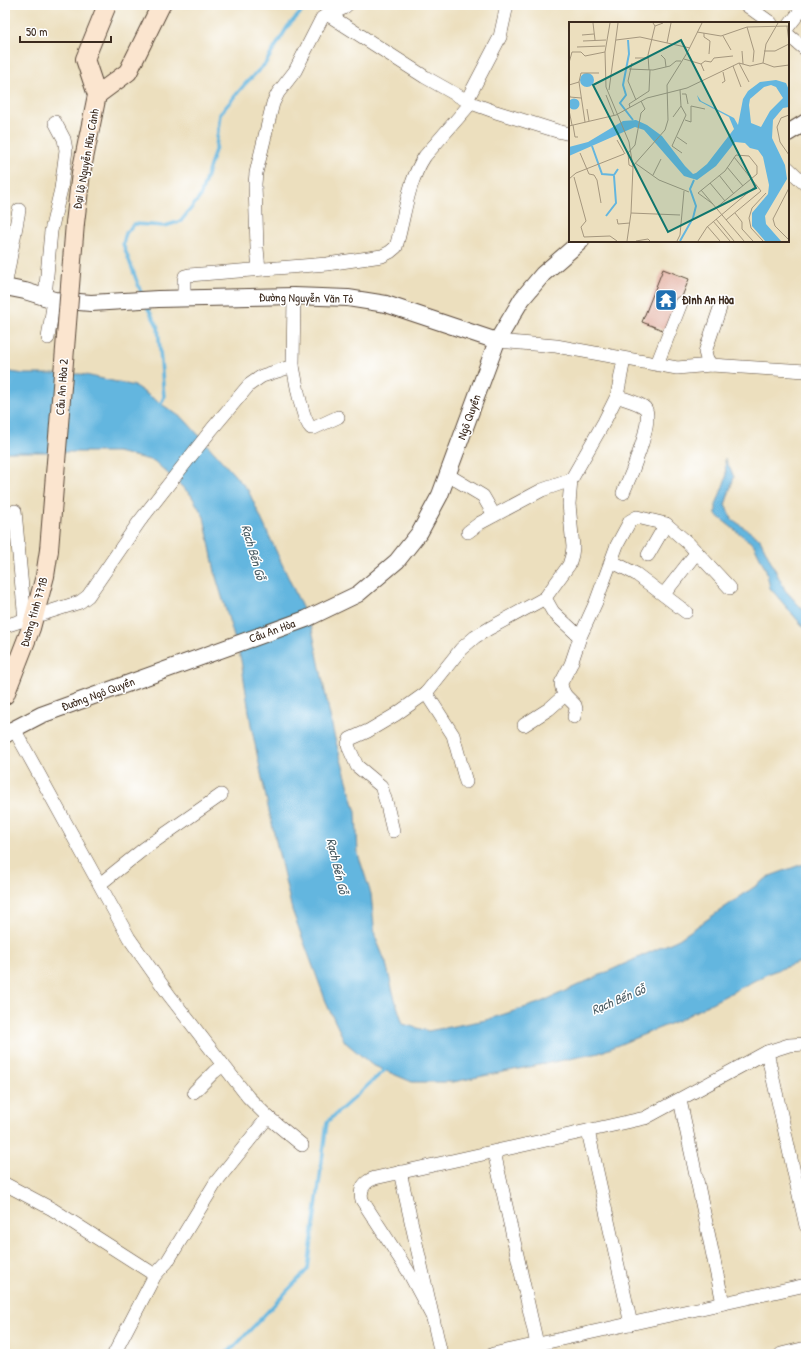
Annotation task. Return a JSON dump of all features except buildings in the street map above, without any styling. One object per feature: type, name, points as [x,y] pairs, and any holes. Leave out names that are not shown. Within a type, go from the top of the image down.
[{"type":"main road","name":"Đại lộ Nguyễn Hữu Cảnh","points":[[75,223],[81,173],[97,95],[85,59],[107,5]]},
{"type":"main road","name":"Đại lộ Nguyễn Hữu Cảnh","points":[[97,95],[128,72],[161,5]]},
{"type":"main road","name":"Cầu An Hòa 2","points":[[49,550],[75,223]]},
{"type":"main road","name":"Đường tỉnh 771B","points":[[5,695],[22,655],[29,619],[45,576],[49,550]]},
{"type":"street","points":[[259,269],[255,184],[273,103],[278,93],[295,71],[322,18],[327,14],[340,11],[347,5]]},
{"type":"street","points":[[184,298],[185,276],[189,275],[327,264],[382,256],[396,247],[412,180],[425,156],[469,101],[500,37],[507,5]]},
{"type":"street","points":[[746,5],[770,22]]},
{"type":"street","points":[[789,26],[805,5]]},
{"type":"street","points":[[327,14],[425,77],[469,101],[496,112],[557,132],[569,134]]},
{"type":"street","points":[[789,36],[806,50]]},
{"type":"street","points":[[48,338],[52,319],[50,299],[51,231],[61,189],[66,150],[64,139],[55,122]]},
{"type":"street","points":[[789,132],[806,122]]},
{"type":"street","points":[[789,169],[806,185]]},
{"type":"street","points":[[19,210],[5,287],[50,299]]},
{"type":"street","name":"Ngô Quyền","points":[[358,594],[397,561],[420,532],[440,495],[497,341],[522,299],[543,274],[580,242]]},
{"type":"street","points":[[294,296],[293,366],[308,425],[310,428],[314,428],[338,417]]},
{"type":"street","name":"Đường Nguyễn Văn Tỏ","points":[[50,299],[91,303],[184,298],[294,296],[334,297],[375,301],[497,341]]},
{"type":"street","points":[[657,364],[681,303]]},
{"type":"street","points":[[711,365],[705,352],[720,308]]},
{"type":"street","points":[[497,341],[556,346],[677,368],[711,365],[806,371]]},
{"type":"street","points":[[393,831],[381,786],[357,766],[350,752],[348,744],[350,739],[368,731],[395,715],[426,693],[461,648],[490,628],[545,598],[569,565],[572,555],[572,534],[569,504],[571,480],[617,396],[624,359]]},
{"type":"street","points":[[5,626],[80,602],[88,596],[139,522],[249,384],[262,376],[293,366]]},
{"type":"street","points":[[617,396],[645,408],[648,413],[640,454],[623,493]]},
{"type":"street","points":[[448,475],[483,496],[494,515]]},
{"type":"street","points":[[468,532],[480,522],[542,490],[571,480]]},
{"type":"street","points":[[15,511],[29,619]]},
{"type":"street","points":[[574,717],[576,709],[575,704],[565,695],[561,684],[571,664],[580,637],[596,602],[617,544],[630,521],[637,517],[666,524],[697,552],[730,588]]},
{"type":"street","points":[[648,555],[666,524]]},
{"type":"street","points":[[664,594],[697,552]]},
{"type":"street","points":[[611,561],[636,574],[686,612]]},
{"type":"street","name":"Cầu An Hòa","points":[[183,664],[306,619],[358,594]]},
{"type":"street","points":[[545,598],[553,612],[580,637]]},
{"type":"street","name":"Đường Ngô Quyền","points":[[10,732],[41,715],[183,664]]},
{"type":"street","points":[[426,693],[453,735],[466,782]]},
{"type":"street","points":[[524,726],[549,709],[565,695]]},
{"type":"street","points":[[10,732],[100,884],[129,938],[169,995],[248,1097],[268,1117],[302,1145]]},
{"type":"street","points":[[100,884],[145,848],[221,795]]},
{"type":"street","points":[[433,1318],[408,1271],[361,1196],[361,1190],[366,1182],[375,1178],[400,1172],[645,1118],[767,1052],[789,1045],[806,1044]]},
{"type":"street","points":[[767,1052],[806,1226]]},
{"type":"street","points":[[194,1092],[223,1065]]},
{"type":"street","points":[[680,1100],[723,1303]]},
{"type":"street","points":[[114,1354],[155,1275],[167,1262],[216,1182],[268,1117]]},
{"type":"street","points":[[588,1131],[631,1324]]},
{"type":"street","points":[[494,1152],[538,1344]]},
{"type":"street","points":[[400,1172],[441,1354]]},
{"type":"street","points":[[5,1184],[52,1209],[155,1275]]},
{"type":"street","points":[[493,1354],[806,1285]]},
{"type":"street","points":[[781,1354],[806,1348]]},
{"type":"water","name":"Rạch Bến Gỗ","points":[[5,371],[24,374],[81,374],[135,386],[185,420],[248,490],[312,629],[334,735],[356,812],[358,854],[371,894],[375,936],[386,963],[403,1024],[428,1031],[486,1020],[539,1003],[679,939],[770,876],[806,864],[806,960],[769,973],[679,1020],[599,1053],[453,1082],[412,1082],[372,1065],[345,1042],[328,1007],[292,910],[251,725],[241,660],[216,577],[204,517],[191,495],[154,461],[117,452],[5,452]]},
{"type":"water","points":[[725,458],[734,477],[725,505],[732,519],[760,539],[785,590],[806,613],[806,630],[770,588],[766,570],[754,545],[716,515],[716,505],[726,478]]},
{"type":"waterway","points":[[142,295],[123,244],[126,233],[134,224],[165,226],[181,221],[200,197],[216,147],[220,114],[245,84],[265,64],[288,26],[308,5]]},
{"type":"waterway","points":[[146,305],[158,327],[164,397],[159,408]]},
{"type":"waterway","points":[[223,1354],[234,1347],[308,1269],[327,1122],[387,1068]]},
{"type":"place","name":"Đình An Hòa","points":[[666,300]]}]
